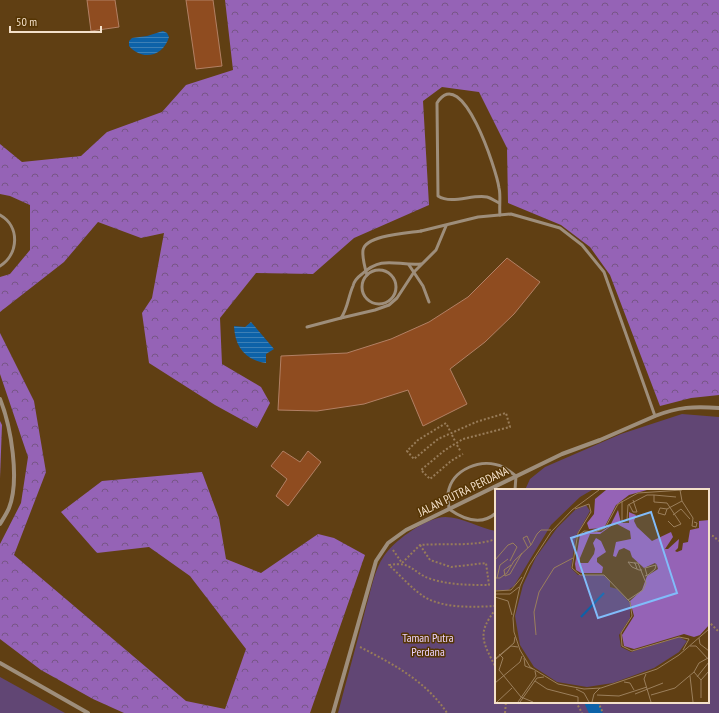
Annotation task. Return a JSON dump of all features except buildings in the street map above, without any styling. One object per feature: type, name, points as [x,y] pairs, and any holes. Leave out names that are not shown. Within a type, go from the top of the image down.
[{"type":"street","points":[[0,399],[7,417],[13,458],[12,489],[9,507],[0,524]]},
{"type":"street","name":"JALAN PUTRA PERDANA","points":[[333,713],[376,561],[388,543],[406,530],[516,476],[655,416],[675,408],[699,406],[719,408]]},
{"type":"street","points":[[1,663],[88,713]]},
{"type":"lane","points":[[499,203],[488,197],[478,196],[464,199],[441,199],[438,196],[437,103],[441,97],[447,95],[455,96],[465,104],[474,116],[488,151],[500,188],[500,215]]},
{"type":"lane","points":[[367,275],[374,270],[383,270],[391,274],[396,281],[396,290],[392,298],[384,303],[376,303],[368,299],[363,292],[363,283],[367,275],[363,249],[366,245],[379,238],[446,226],[478,217],[511,214],[560,228],[582,245],[604,272],[655,416]]},
{"type":"lane","points":[[0,215],[12,227],[15,241],[11,256],[0,266]]},
{"type":"lane","points":[[307,327],[389,304],[404,290],[414,272],[436,250],[446,226]]},
{"type":"lane","points":[[341,318],[347,307],[353,285],[369,268],[381,262],[409,265],[421,264]]},
{"type":"lane","points":[[409,265],[423,286],[429,302]]},
{"type":"lane","points":[[495,514],[491,518],[478,521],[460,518],[449,508],[448,492],[455,477],[470,466],[487,463],[503,467],[516,476],[515,489]]},
{"type":"path","points":[[450,431],[446,424],[418,440],[407,451],[414,459],[438,439],[476,422],[506,413],[510,427],[463,439],[445,450],[421,470],[430,479],[451,461],[463,454]]},
{"type":"path","points":[[452,435],[455,441]]},
{"type":"path","points":[[457,446],[461,452]]},
{"type":"path","points":[[709,535],[713,536],[719,541]]},
{"type":"path","points":[[495,539],[488,542],[420,545],[402,563],[389,565],[424,596],[434,601],[466,607],[495,606]]},
{"type":"path","points":[[388,543],[402,563],[430,579],[461,585],[489,586],[486,563],[451,567],[430,560],[420,545]]},
{"type":"path","points":[[495,610],[485,623],[483,642],[495,666]]},
{"type":"path","points":[[709,622],[719,632]]},
{"type":"path","points":[[353,643],[390,663],[429,690],[447,713]]},
{"type":"path","points":[[505,713],[506,703]]},
{"type":"path","points":[[577,703],[582,713]]},
{"type":"path","points":[[598,703],[603,713]]},
{"type":"green space","points":[[225,0],[719,0],[719,395],[691,398],[660,406],[610,275],[590,247],[561,225],[508,203],[507,148],[479,92],[442,87],[423,101],[429,205],[354,238],[313,274],[256,273],[220,318],[222,364],[261,387],[270,403],[257,428],[215,405],[149,363],[142,313],[152,298],[164,233],[141,238],[98,222],[64,262],[0,312],[0,277],[10,274],[30,250],[30,205],[10,196],[0,194],[0,144],[22,162],[81,156],[107,132],[162,112],[186,85],[233,70]]},
{"type":"green space","points":[[0,333],[34,401],[46,472],[14,555],[186,701],[225,709],[246,649],[190,576],[149,547],[97,553],[61,512],[102,481],[202,472],[219,518],[226,559],[261,573],[318,534],[334,538],[365,555],[310,713],[124,713],[93,699],[41,670],[0,639],[0,544],[21,503],[28,457],[0,374]]},
{"type":"green space","name":"Taman Putra Perdana","points":[[682,414],[719,417],[719,713],[338,713],[373,581],[384,556],[394,544],[408,533],[431,520],[445,517],[459,519],[495,531],[495,703],[709,703],[709,489],[525,489],[530,479],[545,467],[621,434]]},
{"type":"green space","points":[[0,421],[2,425],[0,478]]},
{"type":"green space","points":[[0,677],[65,713],[0,713]]},
{"type":"water","points":[[163,31],[167,33],[169,37],[166,44],[157,53],[152,55],[140,54],[129,46],[129,41],[132,38],[147,36]]},
{"type":"water","points":[[251,322],[274,349],[266,354],[266,363],[247,356],[242,351],[236,340],[234,326],[245,327]]},
{"type":"waterway","points":[[591,703],[596,713]]}]
